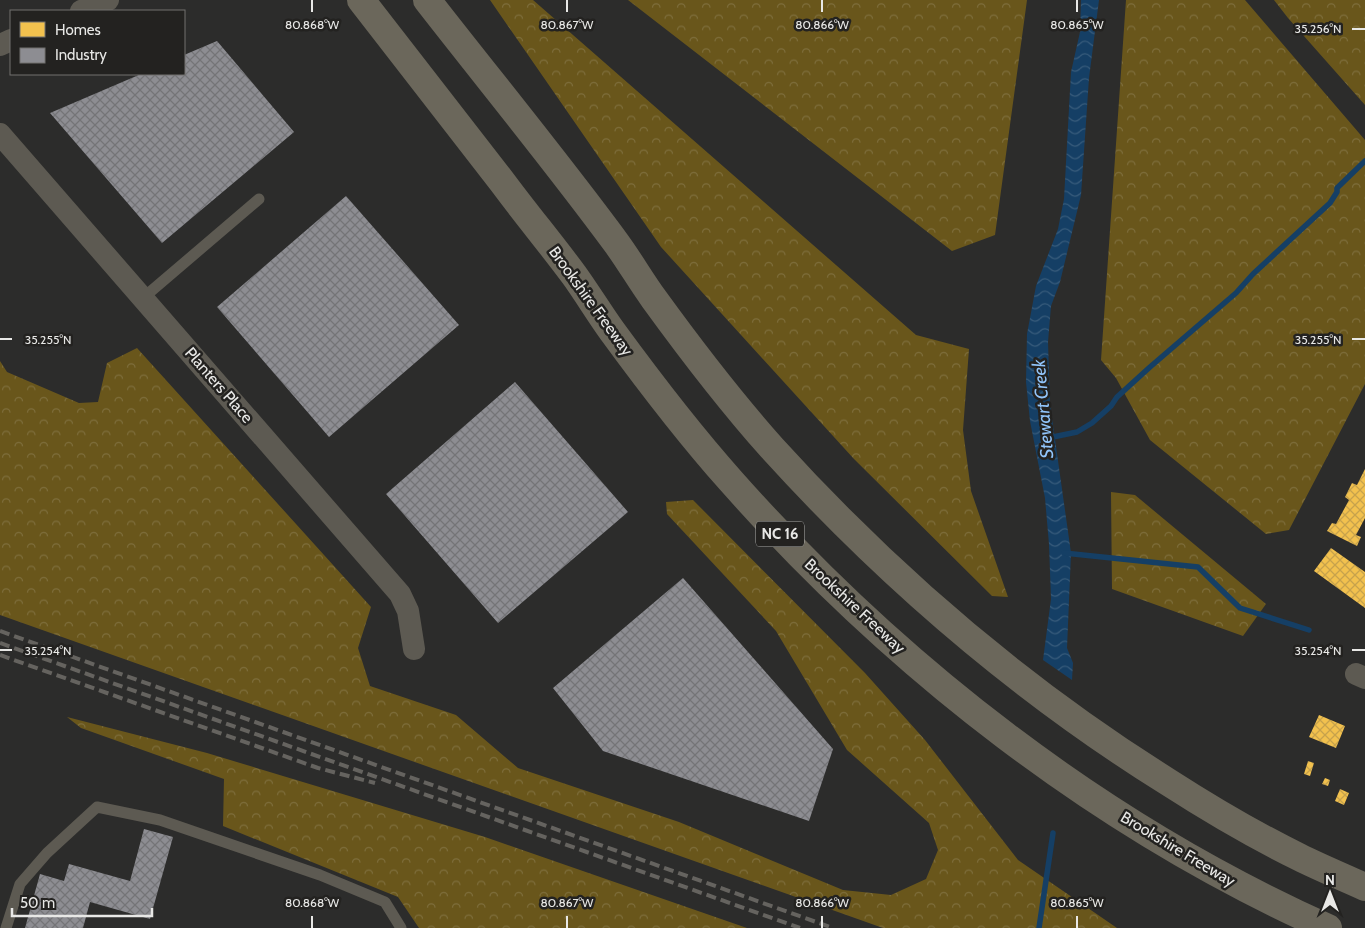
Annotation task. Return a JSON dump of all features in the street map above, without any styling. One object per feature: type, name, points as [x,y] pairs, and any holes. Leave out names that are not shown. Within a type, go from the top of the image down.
[{"type":"highway","name":"Brookshire Freeway","points":[[360,0],[574,276],[610,328],[675,413],[730,480],[796,551],[866,619],[939,682],[1015,742],[1094,798],[1176,850],[1232,882],[1276,905],[1328,928]]},
{"type":"highway","points":[[427,0],[618,245],[653,298],[710,373],[770,446],[834,515],[902,580],[995,660],[1047,700],[1124,754],[1258,836],[1300,858],[1365,887]]},
{"type":"street","points":[[83,10],[108,0]]},
{"type":"street","name":"Planters Place","points":[[0,134],[400,594],[408,611],[414,649]]},
{"type":"lane","points":[[143,298],[259,199]]},
{"type":"lane","points":[[6,928],[20,884],[47,853],[97,807],[160,820],[320,875],[385,902],[401,928]]},
{"type":"green space","points":[[490,0],[533,0],[916,335],[969,349],[963,430],[971,491],[1008,597],[992,596],[854,459],[661,247]]},
{"type":"green space","points":[[628,0],[1027,0],[995,235],[952,251]]},
{"type":"green space","points":[[1126,0],[1245,0],[1365,140],[1365,384],[1289,530],[1266,534],[1150,440],[1116,378],[1101,360]]},
{"type":"green space","points":[[1274,0],[1365,0],[1365,105],[1288,18]]},
{"type":"green space","points":[[137,348],[371,607],[358,648],[370,686],[456,715],[518,768],[679,822],[843,890],[891,895],[926,879],[938,850],[929,823],[847,750],[776,631],[667,514],[666,502],[693,500],[865,673],[925,740],[1018,860],[1117,928],[883,928],[0,615],[0,361],[7,372],[79,403],[98,402],[107,363]]},
{"type":"green space","points":[[1111,492],[1135,495],[1266,604],[1243,636],[1112,589]]},
{"type":"green space","points":[[67,717],[207,753],[485,837],[747,928],[419,928],[398,897],[223,826],[224,779],[81,728]]},
{"type":"water","points":[[1081,0],[1099,0],[1089,78],[1081,195],[1060,282],[1051,306],[1048,342],[1050,404],[1071,553],[1067,648],[1073,663],[1072,680],[1043,660],[1051,599],[1049,544],[1045,498],[1030,421],[1026,382],[1027,334],[1036,286],[1058,229],[1064,199],[1071,72],[1080,32]]},
{"type":"building: Homes","points":[[1365,469],[1365,518],[1356,535],[1361,537],[1357,546],[1327,531],[1332,523],[1336,524],[1349,500],[1345,497],[1352,483],[1357,485]]},
{"type":"building: Homes","points":[[1331,548],[1365,572],[1365,608],[1314,571]]},
{"type":"building: Homes","points":[[1319,715],[1345,726],[1336,748],[1309,737]]},
{"type":"building: Homes","points":[[1308,761],[1314,763],[1310,776],[1304,774]]},
{"type":"building: Homes","points":[[1325,778],[1330,780],[1328,786],[1322,784]]},
{"type":"building: Homes","points":[[1340,789],[1349,793],[1344,805],[1335,801]]},
{"type":"building: Industry","points":[[217,41],[294,132],[162,243],[50,113],[139,75],[185,75],[185,55]]},
{"type":"building: Industry","points":[[346,196],[459,325],[329,437],[217,307]]},
{"type":"building: Industry","points":[[515,382],[628,512],[498,623],[386,494]]},
{"type":"building: Industry","points":[[683,578],[833,749],[809,821],[603,751],[553,688]]},
{"type":"building: Industry","points":[[144,829],[173,837],[150,919],[90,902],[83,928],[25,928],[40,874],[64,881],[69,864],[130,881]]},
{"type":"waterway","points":[[1048,438],[1077,432],[1092,423],[1150,367],[1236,293],[1253,274],[1330,203],[1337,192],[1337,188],[1365,161]]},
{"type":"waterway","points":[[1064,553],[1198,567],[1240,608],[1309,630]]},
{"type":"waterway","name":"Stewart Creek","points":[[1039,928],[1053,833]]},
{"type":"railway","points":[[0,631],[833,928]]},
{"type":"railway","points":[[0,643],[800,928]]},
{"type":"railway","points":[[0,655],[318,768],[375,783]]}]
